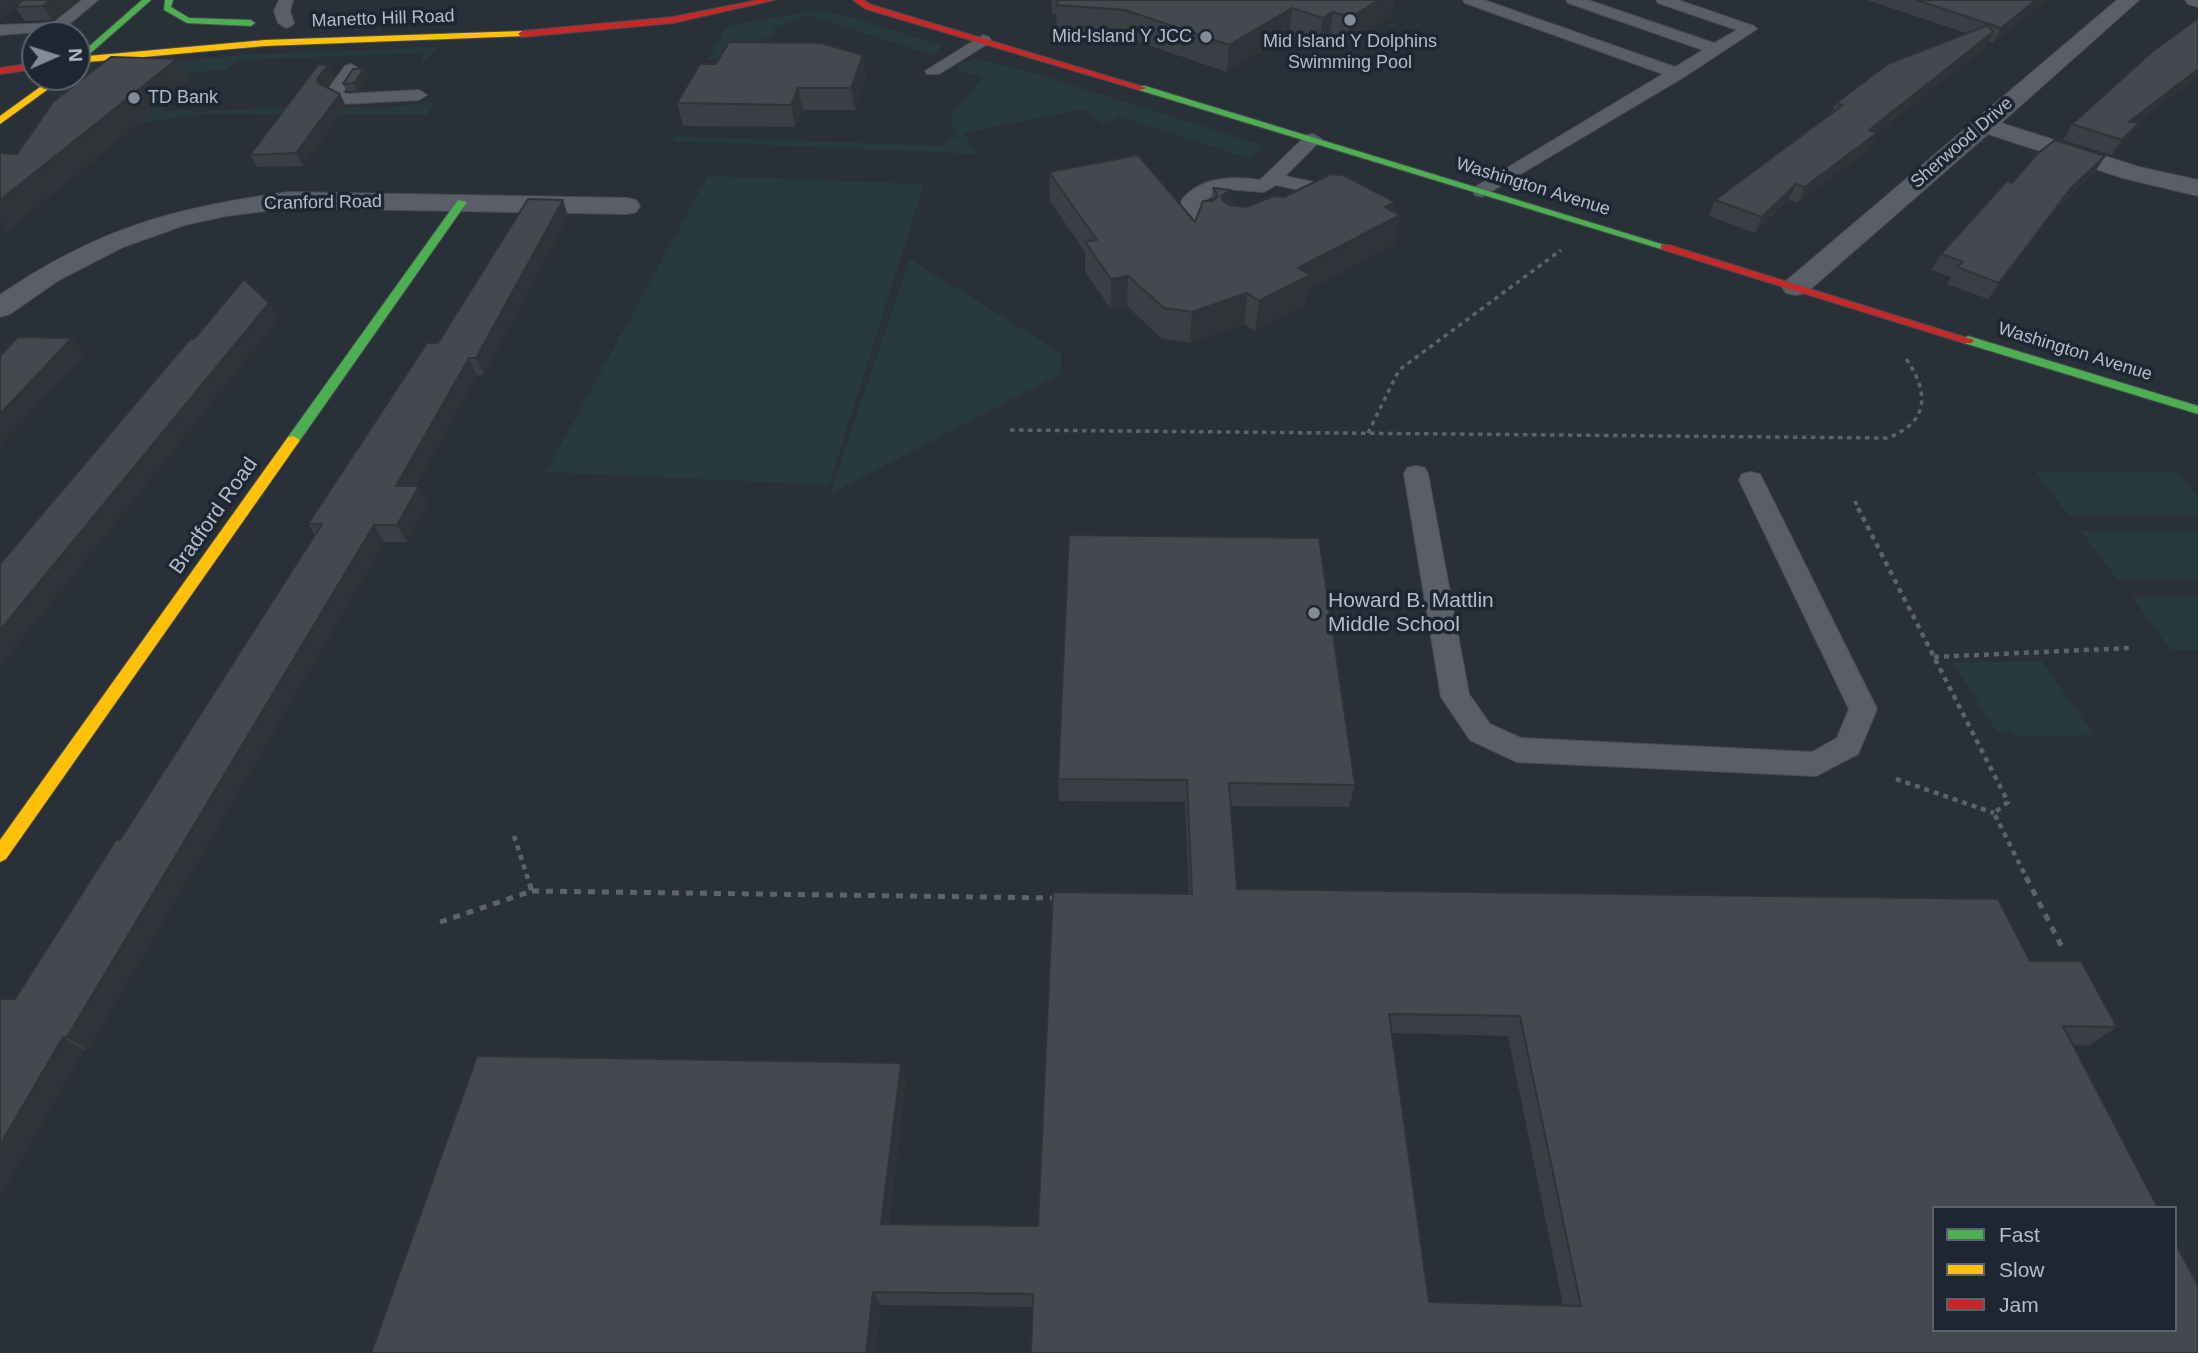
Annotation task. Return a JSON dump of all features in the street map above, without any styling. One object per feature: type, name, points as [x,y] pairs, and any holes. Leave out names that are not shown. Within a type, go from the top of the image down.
[{"type":"main road","points":[[91,50],[147,0]]},
{"type":"main road","points":[[169,0],[167,8],[187,20],[285,24]]},
{"type":"main road","name":"Manetto Hill Road","points":[[582,12],[769,0]]},
{"type":"main road","name":"Manetto Hill Road","points":[[91,60],[193,48],[301,41],[589,30],[712,15],[769,0]]},
{"type":"main road","name":"Washington Avenue","points":[[857,0],[870,7],[2198,410]]},
{"type":"main road","points":[[469,36],[480,16]]},
{"type":"main road","points":[[180,31],[285,24]]},
{"type":"main road","points":[[91,40],[129,36]]},
{"type":"main road","points":[[0,71],[21,68]]},
{"type":"main road","points":[[0,121],[41,91]]},
{"type":"main road","name":"Bradford Road","points":[[0,854],[462,202]]},
{"type":"street","name":"Sherwood Drive","points":[[1796,287],[2129,0]]},
{"type":"street","points":[[1983,125],[2132,173],[2198,188]]},
{"type":"street","name":"Cranford Road","points":[[0,308],[48,274],[92,251],[177,219],[214,211],[289,200],[627,206]]},
{"type":"lane","points":[[0,30],[57,27],[75,8],[91,0]]},
{"type":"lane","points":[[285,24],[282,10],[286,0]]},
{"type":"lane","points":[[1470,0],[1678,74]]},
{"type":"lane","points":[[1573,0],[1716,49]]},
{"type":"lane","points":[[1482,191],[1749,29],[1663,0]]},
{"type":"lane","points":[[0,30],[22,13],[37,13]]},
{"type":"lane","points":[[933,71],[983,40]]},
{"type":"lane","points":[[351,69],[334,93],[343,99],[419,95]]},
{"type":"lane","points":[[1268,182],[1312,139]]},
{"type":"lane","points":[[1225,214],[1198,216],[1190,201],[1211,185],[1240,182],[1321,188],[1357,200]]},
{"type":"lane","points":[[1268,182],[1270,206]]},
{"type":"lane","points":[[1416,474],[1455,697],[1480,732],[1517,750],[1816,764],[1848,746],[1863,709],[1751,480]]},
{"type":"path","points":[[1368,433],[1399,369],[1564,247]]},
{"type":"path","points":[[1010,430],[1887,438],[1902,435],[1915,425],[1921,413],[1922,394],[1918,380],[1901,352]]},
{"type":"path","points":[[1855,501],[2008,802],[1994,813]]},
{"type":"path","points":[[1934,657],[2129,648]]},
{"type":"path","points":[[1896,779],[1994,813],[2064,951]]},
{"type":"path","points":[[514,836],[532,891]]},
{"type":"path","points":[[440,922],[532,891],[1070,898]]},
{"type":"green space","points":[[815,11],[843,15],[943,46],[932,55],[808,15],[772,29],[776,33],[757,43],[741,60],[708,60],[727,26]]},
{"type":"green space","points":[[439,47],[424,62],[420,62],[424,53],[237,60],[227,70],[190,72],[189,74],[195,74],[193,76],[141,75],[154,65],[188,60],[243,55]]},
{"type":"green space","points":[[974,58],[1027,71],[1265,146],[1250,159],[1119,116],[1107,123],[1100,123],[1085,109],[964,133],[977,154],[672,141],[675,136],[946,146],[950,138],[957,138],[950,117],[983,77],[958,71],[959,65]]},
{"type":"green space","points":[[429,102],[434,105],[426,115],[202,114],[149,122],[39,132],[92,105],[165,107],[163,111],[191,112],[302,106],[394,107]]},
{"type":"green space","points":[[708,176],[924,184],[829,485],[546,472]]},
{"type":"green space","points":[[910,259],[1061,353],[1061,374],[830,494]]},
{"type":"green space","points":[[2036,472],[2176,472],[2198,497],[2198,515],[2068,515]]},
{"type":"green space","points":[[2081,531],[2198,531],[2198,579],[2117,579]]},
{"type":"green space","points":[[2132,597],[2198,597],[2198,650],[2171,650]]},
{"type":"green space","points":[[2042,661],[2094,735],[2017,737],[2010,731],[1996,731],[1953,663]]},
{"type":"building","points":[[23,0],[51,0],[43,6],[15,7]]},
{"type":"building","points":[[1058,0],[1379,0],[1351,17],[1333,12],[1323,18],[1292,8],[1229,45],[1125,10],[1056,5]]},
{"type":"building","points":[[1917,0],[2036,0],[2001,28]]},
{"type":"building","points":[[2198,18],[2198,69],[2129,122],[2140,122],[2122,140],[2072,124],[2152,52]]},
{"type":"building","points":[[1988,25],[1993,32],[1869,130],[1877,133],[1805,187],[1796,184],[1762,217],[1715,200],[1843,105],[1836,103],[1888,64]]},
{"type":"building","points":[[729,42],[821,43],[863,55],[851,88],[798,88],[791,105],[677,103],[700,64],[716,64]]},
{"type":"building","points":[[111,57],[177,59],[0,200],[0,153],[17,154],[54,101],[67,91],[91,91],[91,72]]},
{"type":"building","points":[[318,65],[328,65],[317,79],[318,83],[340,94],[296,153],[250,155]]},
{"type":"building","points":[[353,69],[364,69],[354,83],[343,84]]},
{"type":"building","points":[[2055,140],[2105,156],[2070,189],[1999,283],[1957,267],[1963,262],[1941,254],[2007,181],[2012,183],[2037,154]]},
{"type":"building","points":[[1138,155],[1195,222],[1203,201],[1213,201],[1218,196],[1213,188],[1231,190],[1222,195],[1222,200],[1229,205],[1246,207],[1274,196],[1284,197],[1331,174],[1343,175],[1395,202],[1385,207],[1400,215],[1298,268],[1310,275],[1259,301],[1247,293],[1192,312],[1164,308],[1128,276],[1111,279],[1085,242],[1097,240],[1049,172]]},
{"type":"building","points":[[528,199],[563,200],[476,358],[469,358],[396,486],[419,486],[397,525],[374,525],[0,1145],[0,999],[15,999],[116,840],[120,840],[322,524],[308,524],[427,343],[438,343]]},
{"type":"building","points":[[244,279],[269,303],[0,630],[0,564]]},
{"type":"building","points":[[18,337],[72,338],[0,414],[0,356]]},
{"type":"building","points":[[1069,535],[1319,538],[1355,785],[1229,783],[1237,889],[1998,899],[2030,961],[2081,961],[2117,1027],[2063,1026],[2157,1206],[1932,1206],[1932,1332],[2177,1332],[2177,1246],[2198,1286],[2198,1353],[1031,1353],[1033,1294],[873,1292],[866,1353],[371,1353],[477,1056],[901,1063],[881,1224],[1038,1226],[1053,892],[1192,894],[1187,780],[1058,779]],"holes":[[[1389,1014],[1520,1016],[1581,1306],[1429,1302]]]},
{"type":"traffic: fast","points":[[91,50],[147,0]]},
{"type":"traffic: fast","points":[[169,0],[167,8],[187,20],[251,23]]},
{"type":"traffic: fast","points":[[1142,88],[1665,247]]},
{"type":"traffic: fast","points":[[293,440],[462,202]]},
{"type":"traffic: fast","points":[[1968,340],[2198,410]]},
{"type":"traffic: slow","points":[[91,59],[265,43],[522,34]]},
{"type":"traffic: slow","points":[[0,121],[41,91]]},
{"type":"traffic: slow","points":[[0,854],[293,440]]},
{"type":"traffic: jam","points":[[522,34],[673,20],[770,0]]},
{"type":"traffic: jam","points":[[857,0],[869,7],[1142,88]]},
{"type":"traffic: jam","points":[[0,71],[21,68]]},
{"type":"traffic: jam","points":[[1665,247],[1968,340]]},
{"type":"place","name":"Mid Island Y Dolphins Swimming Pool","points":[[1350,20]]},
{"type":"place","name":"Mid-Island Y JCC","points":[[1206,37]]},
{"type":"place","name":"TD Bank","points":[[134,98]]},
{"type":"place","name":"Howard B. Mattlin Middle School","points":[[1314,613]]}]
